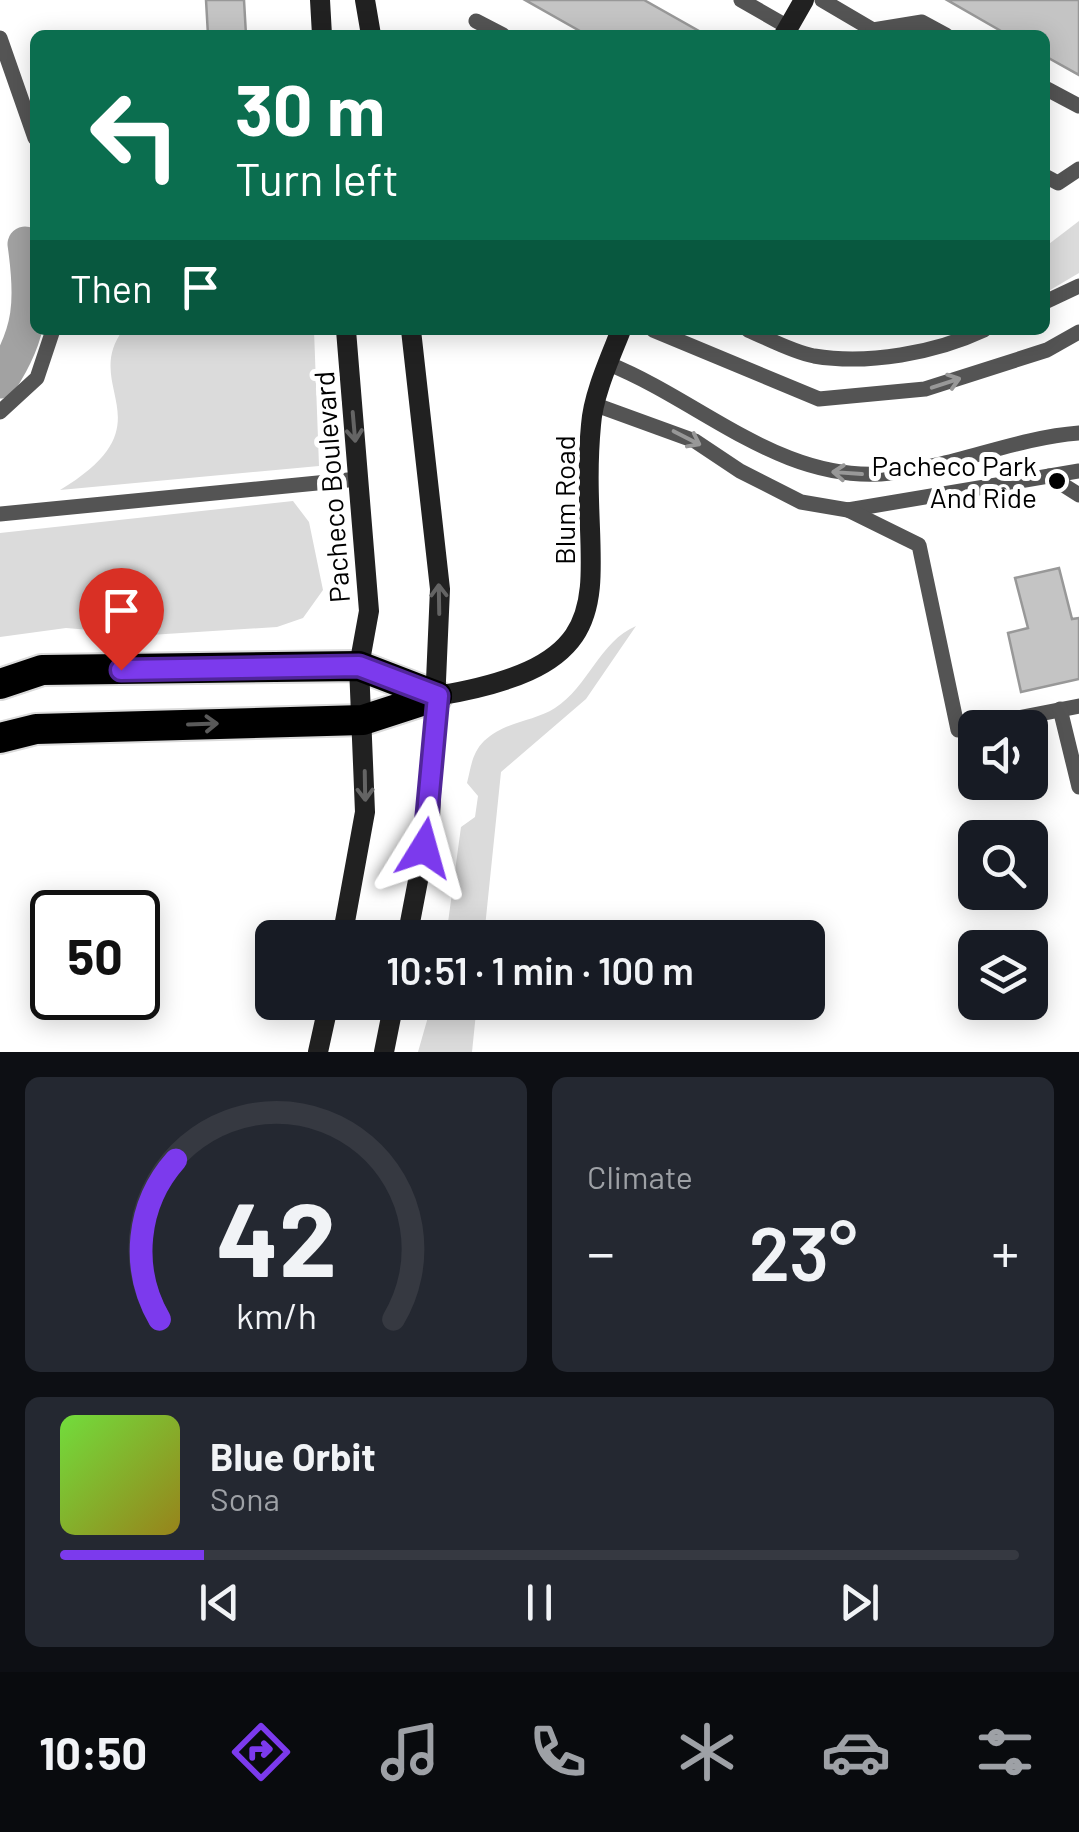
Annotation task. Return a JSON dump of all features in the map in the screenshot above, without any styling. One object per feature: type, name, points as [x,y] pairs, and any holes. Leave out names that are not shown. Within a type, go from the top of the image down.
[{"type":"highway","points":[[0,684],[42,670],[359,666],[438,696]]},
{"type":"highway","points":[[0,738],[36,729],[363,720],[438,696]]},
{"type":"main road","points":[[320,0],[322,30]]},
{"type":"main road","points":[[365,0],[370,30]]},
{"type":"main road","points":[[787,30],[804,0]]},
{"type":"main road","name":"Pacheco Boulevard","points":[[345,920],[366,812],[359,666],[369,611],[346,335]]},
{"type":"main road","points":[[410,920],[430,818],[440,589],[412,335]]},
{"type":"main road","name":"Blum Road","points":[[438,696],[511,680],[542,666],[577,638],[592,579],[590,423],[618,335]]},
{"type":"main road","points":[[318,1052],[325,1020]]},
{"type":"main road","points":[[384,1052],[390,1020]]},
{"type":"lane","points":[[741,0],[785,30]]},
{"type":"lane","points":[[822,0],[871,30]]},
{"type":"lane","points":[[476,21],[493,30]]},
{"type":"lane","points":[[884,30],[922,22],[937,30]]},
{"type":"lane","points":[[0,38],[30,124]]},
{"type":"lane","points":[[1050,91],[1079,106]]},
{"type":"lane","points":[[1050,179],[1058,183],[1079,168]]},
{"type":"lane","points":[[1050,300],[1079,286]]},
{"type":"lane","points":[[665,335],[819,399],[925,389],[1048,350],[1079,332]]},
{"type":"lane","points":[[0,412],[37,378],[51,335]]},
{"type":"lane","points":[[760,335],[812,356],[861,359],[915,351],[968,335]]},
{"type":"lane","points":[[609,364],[661,385],[740,436],[795,462],[840,474],[890,473],[974,458],[1044,436],[1079,433]]},
{"type":"lane","points":[[596,405],[696,441],[740,471],[801,502],[848,510],[919,545],[958,730],[1079,706]]},
{"type":"lane","points":[[848,510],[1079,471]]},
{"type":"lane","points":[[1048,476],[1079,495]]},
{"type":"lane","points":[[0,514],[358,479]]},
{"type":"lane","points":[[1060,710],[1079,787]]},
{"type":"shaded area","points":[[1079,221],[1079,273],[1050,290],[1050,243]]},
{"type":"shaded area","points":[[120,335],[314,335],[319,466],[60,490],[93,466],[111,445],[117,425],[112,351]]},
{"type":"shaded area","points":[[293,501],[309,522],[323,590],[303,618],[277,627],[150,635],[66,628],[0,637],[0,533]]},
{"type":"shaded area","points":[[636,626],[586,699],[501,772],[486,920],[448,920],[461,827],[475,817],[478,796],[467,783],[477,750],[501,729],[555,708],[624,633]]},
{"type":"shaded area","points":[[427,1020],[475,1020],[472,1052],[418,1052]]},
{"type":"building","points":[[206,0],[244,0],[246,30],[208,30]]},
{"type":"building","points":[[525,0],[644,0],[697,30],[578,30]]},
{"type":"building","points":[[947,0],[1079,0],[1079,75],[1050,59],[1050,30],[999,30]]},
{"type":"building","points":[[1059,568],[1072,619],[1079,618],[1079,679],[1021,692],[1008,633],[1028,628],[1015,578]]},
{"type":"waterway","points":[[0,381],[19,347],[28,316],[25,244]]},
{"type":"place","name":"Pacheco Park And Ride","points":[[1057,481]]},
{"type":"route","points":[[121,670],[359,666],[438,696],[430,818],[424,848]]}]
